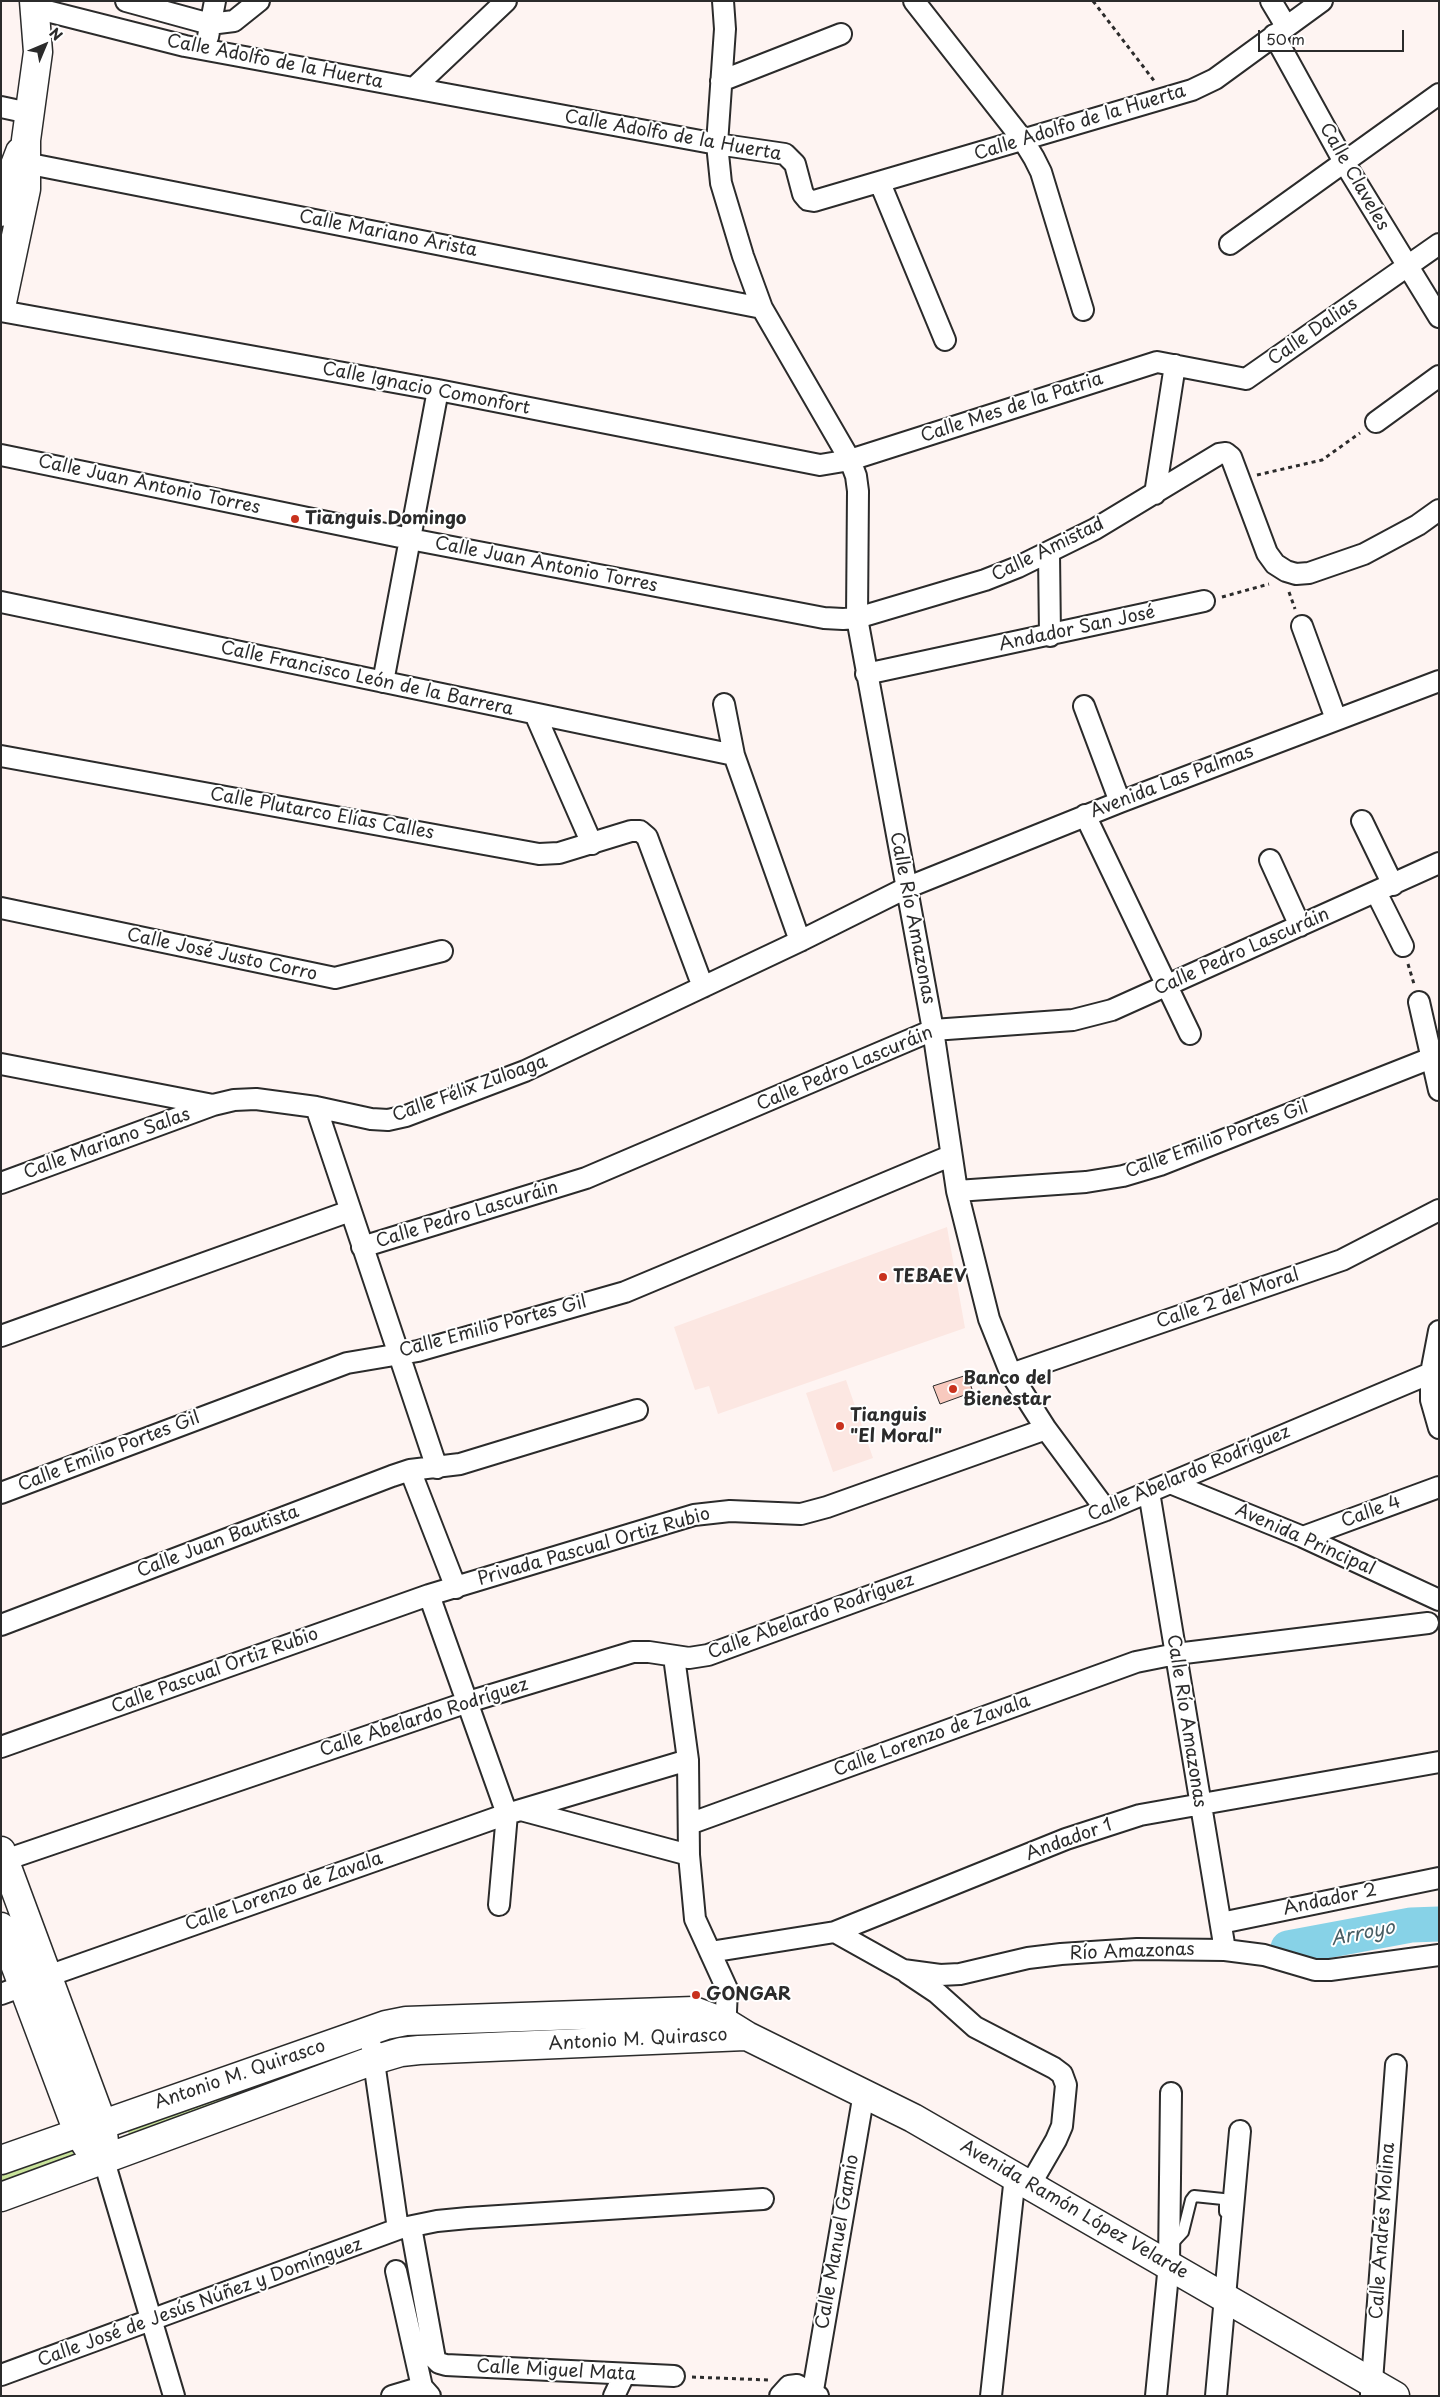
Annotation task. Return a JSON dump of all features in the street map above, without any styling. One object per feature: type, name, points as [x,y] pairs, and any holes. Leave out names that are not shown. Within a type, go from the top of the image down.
[{"type":"main road","points":[[1,212],[7,186],[22,154],[47,6]]},
{"type":"main road","points":[[1,307],[26,189],[22,154]]},
{"type":"main road","points":[[3,1856],[48,1976],[90,2127],[104,2164]]},
{"type":"main road","points":[[1,1927],[12,1990],[90,2127]]},
{"type":"main road","name":"Antonio M. Quirasco","points":[[1,2160],[90,2127],[370,2030],[406,2021],[694,2011],[733,2031]]},
{"type":"main road","name":"Antonio M. Quirasco","points":[[1,2197],[104,2164],[374,2060],[419,2050],[733,2031]]},
{"type":"main road","name":"Avenida Ramón López Velarde","points":[[733,2031],[864,2093],[1023,2181],[1169,2255],[1225,2298],[1371,2389],[1395,2396]]},
{"type":"street","name":"Calle Adolfo de la Huerta","points":[[126,1],[210,24]]},
{"type":"street","points":[[206,48],[215,1]]},
{"type":"street","points":[[210,24],[234,21],[259,1]]},
{"type":"street","points":[[414,88],[506,1]]},
{"type":"street","name":"Calle Río Amazonas","points":[[723,1],[725,29],[717,144],[721,183],[743,256],[762,308],[850,460],[858,491],[856,618],[933,1030],[950,1156],[989,1318],[1011,1374],[1046,1429],[1106,1510]]},
{"type":"street","points":[[914,1],[1023,140],[1041,172],[1083,310]]},
{"type":"street","name":"Calle Claveles","points":[[1271,1],[1280,31],[1344,162],[1439,317]]},
{"type":"street","name":"Calle Adolfo de la Huerta","points":[[47,6],[185,46],[206,48],[717,144],[785,154],[795,164],[803,194],[808,200],[814,201],[1192,90],[1215,79],[1322,1]]},
{"type":"street","points":[[721,81],[840,34]]},
{"type":"street","points":[[1230,244],[1439,94]]},
{"type":"street","points":[[1,107],[29,113]]},
{"type":"street","name":"Calle Mariano Arista","points":[[22,154],[762,308]]},
{"type":"street","points":[[880,183],[945,340]]},
{"type":"street","name":"Calle Dalias","points":[[1175,365],[1246,379],[1439,244]]},
{"type":"street","name":"Calle Ignacio Comonfort","points":[[1,311],[438,390],[820,465],[850,460]]},
{"type":"street","name":"Calle Mes de la Patria","points":[[850,460],[1157,362],[1175,365]]},
{"type":"street","points":[[1155,494],[1175,365]]},
{"type":"street","points":[[1376,422],[1439,376]]},
{"type":"street","points":[[383,682],[438,390]]},
{"type":"street","name":"Calle Amistad","points":[[856,618],[985,580],[1050,553],[1155,494],[1219,454],[1226,453],[1231,457],[1239,479]]},
{"type":"street","name":"Calle Juan Antonio Torres","points":[[1,455],[410,539],[824,618],[856,618]]},
{"type":"street","points":[[1239,479],[1267,553],[1287,576],[1309,572],[1364,554],[1398,536],[1439,510]]},
{"type":"street","points":[[1050,553],[1050,636]]},
{"type":"street","name":"Calle Francisco León de la Barrera","points":[[1,602],[734,755]]},
{"type":"street","name":"Andador San José","points":[[866,674],[1204,602]]},
{"type":"street","points":[[1302,626],[1336,719]]},
{"type":"street","name":"Avenida Las Palmas","points":[[906,888],[1120,802],[1439,681]]},
{"type":"street","points":[[724,704],[734,755],[800,941]]},
{"type":"street","points":[[1084,706],[1120,802]]},
{"type":"street","points":[[535,714],[592,844]]},
{"type":"street","name":"Calle Plutarco Elías Calles","points":[[1,756],[539,854],[559,853],[631,830],[640,831],[647,838],[703,988]]},
{"type":"street","points":[[1085,816],[1190,1034]]},
{"type":"street","points":[[1362,821],[1403,946]]},
{"type":"street","points":[[1270,860],[1300,926]]},
{"type":"street","name":"Calle Pedro Lascuráin","points":[[362,1247],[586,1178],[933,1030],[1092,1016],[1112,1010],[1385,889],[1439,863]]},
{"type":"street","name":"Calle Félix Zuloaga","points":[[1,1064],[213,1105],[234,1100],[256,1099],[316,1107],[371,1119],[388,1120],[406,1116],[525,1071],[703,988],[906,888]]},
{"type":"street","name":"Calle José Justo Corro","points":[[1,908],[335,978],[442,951]]},
{"type":"street","points":[[1419,1002],[1435,1056],[1439,1090]]},
{"type":"street","name":"Calle Emilio Portes Gil","points":[[957,1191],[1086,1182],[1123,1176],[1160,1165],[1435,1056]]},
{"type":"street","name":"Calle Mariano Salas","points":[[1,1183],[213,1105]]},
{"type":"street","points":[[316,1107],[397,1354],[437,1468]]},
{"type":"street","name":"Calle Emilio Portes Gil","points":[[1,1493],[347,1363],[418,1351],[625,1292],[950,1156]]},
{"type":"street","name":"Calle 2 del Moral","points":[[1011,1374],[1342,1260],[1439,1210]]},
{"type":"street","points":[[1,1336],[350,1211]]},
{"type":"street","points":[[1439,1331],[1431,1373],[1431,1400],[1439,1428]]},
{"type":"street","name":"Calle Abelardo Rodríguez","points":[[3,1856],[468,1702],[633,1652],[649,1652],[689,1658],[708,1655],[1106,1510],[1431,1373]]},
{"type":"street","name":"Calle Juan Bautista","points":[[1,1625],[410,1470],[460,1464],[637,1410]]},
{"type":"street","name":"Privada Pascual Ortiz Rubio","points":[[429,1595],[694,1515],[714,1511],[801,1514],[827,1507],[1046,1429]]},
{"type":"street","points":[[410,1470],[456,1588]]},
{"type":"street","name":"Avenida Principal","points":[[1170,1483],[1303,1537],[1438,1599]]},
{"type":"street","name":"Calle 4","points":[[1303,1537],[1439,1487]]},
{"type":"street","name":"Calle Río Amazonas","points":[[1149,1492],[1224,1950]]},
{"type":"street","points":[[429,1595],[468,1702],[514,1812],[499,1905]]},
{"type":"street","name":"Calle Pascual Ortiz Rubio","points":[[1,1747],[429,1595]]},
{"type":"street","name":"Calle Lorenzo de Zavala","points":[[689,1824],[1136,1662],[1176,1654],[1428,1623]]},
{"type":"street","points":[[674,1657],[688,1760],[689,1855],[695,1919],[727,1989],[733,2031]]},
{"type":"street","name":"Calle Lorenzo de Zavala","points":[[48,1976],[514,1812],[688,1760]]},
{"type":"street","name":"Andador 1","points":[[710,1952],[834,1932],[1066,1839],[1140,1815],[1439,1762]]},
{"type":"street","points":[[514,1812],[689,1855]]},
{"type":"street","name":"Andador 2","points":[[1220,1922],[1439,1878]]},
{"type":"street","name":"Río Amazonas","points":[[834,1932],[903,1970],[960,1974],[1028,1958],[1137,1949],[1224,1950],[1264,1955],[1315,1970],[1330,1970],[1439,1955]]},
{"type":"street","points":[[903,1970],[937,1993],[975,2027],[1054,2068],[1062,2074],[1066,2085],[1062,2126],[1056,2140],[1023,2181],[990,2396]]},
{"type":"street","points":[[370,2030],[404,2228],[422,2283],[402,2299]]},
{"type":"street","name":"Calle Andrés Molina","points":[[1371,2389],[1396,2065]]},
{"type":"street","name":"Calle Manuel Gamio","points":[[814,2394],[864,2093]]},
{"type":"street","points":[[1156,2396],[1169,2255],[1171,2093]]},
{"type":"street","points":[[1216,2396],[1240,2131]]},
{"type":"street","points":[[104,2164],[174,2396]]},
{"type":"street","name":"Calle José de Jesús Núñez y Domínguez","points":[[1,2375],[404,2228],[437,2221],[468,2218],[763,2199]]},
{"type":"street","points":[[392,2396],[426,2391],[396,2271]]},
{"type":"street","name":"Calle Miguel Mata","points":[[422,2283],[435,2358],[439,2363],[446,2365],[624,2375],[674,2376]]},
{"type":"street","points":[[614,2396],[624,2375]]},
{"type":"street","points":[[784,2391],[797,2384],[814,2394]]},
{"type":"lane","points":[[1169,2255],[1181,2236],[1191,2200],[1199,2195],[1223,2199],[1225,2203],[1222,2247],[1229,2256]]},
{"type":"path","points":[[1093,1],[1166,98]]},
{"type":"path","points":[[1239,479],[1322,460],[1376,422]]},
{"type":"path","points":[[1204,602],[1287,576],[1289,594],[1302,626]]},
{"type":"path","points":[[1403,946],[1419,1002]]},
{"type":"path","points":[[674,2376],[775,2380],[784,2391]]},
{"type":"shaded area","name":"TEBAEV","points":[[947,1227],[965,1328],[718,1414],[709,1386],[695,1390],[674,1327]]},
{"type":"shaded area","name":"Tianguis \"El Moral\"","points":[[846,1380],[873,1458],[833,1472],[806,1393]]},
{"type":"green space","points":[[351,2047],[355,2056],[130,2142],[128,2131]]},
{"type":"green space","points":[[72,2150],[77,2165],[1,2192],[1,2176]]},
{"type":"building","name":"Banco del Bienestar","points":[[967,1375],[973,1392],[940,1404],[933,1386]]},
{"type":"waterway","name":"Arroyo","points":[[1288,1948],[1411,1925],[1439,1924]]},
{"type":"place","name":"Tianguis Domingo","points":[[295,519]]},
{"type":"place","name":"TEBAEV","points":[[883,1277]]},
{"type":"place","name":"Banco del Bienestar","points":[[953,1389]]},
{"type":"place","name":"Tianguis \"El Moral\"","points":[[840,1426]]},
{"type":"place","name":"GONGAR","points":[[696,1995]]}]
